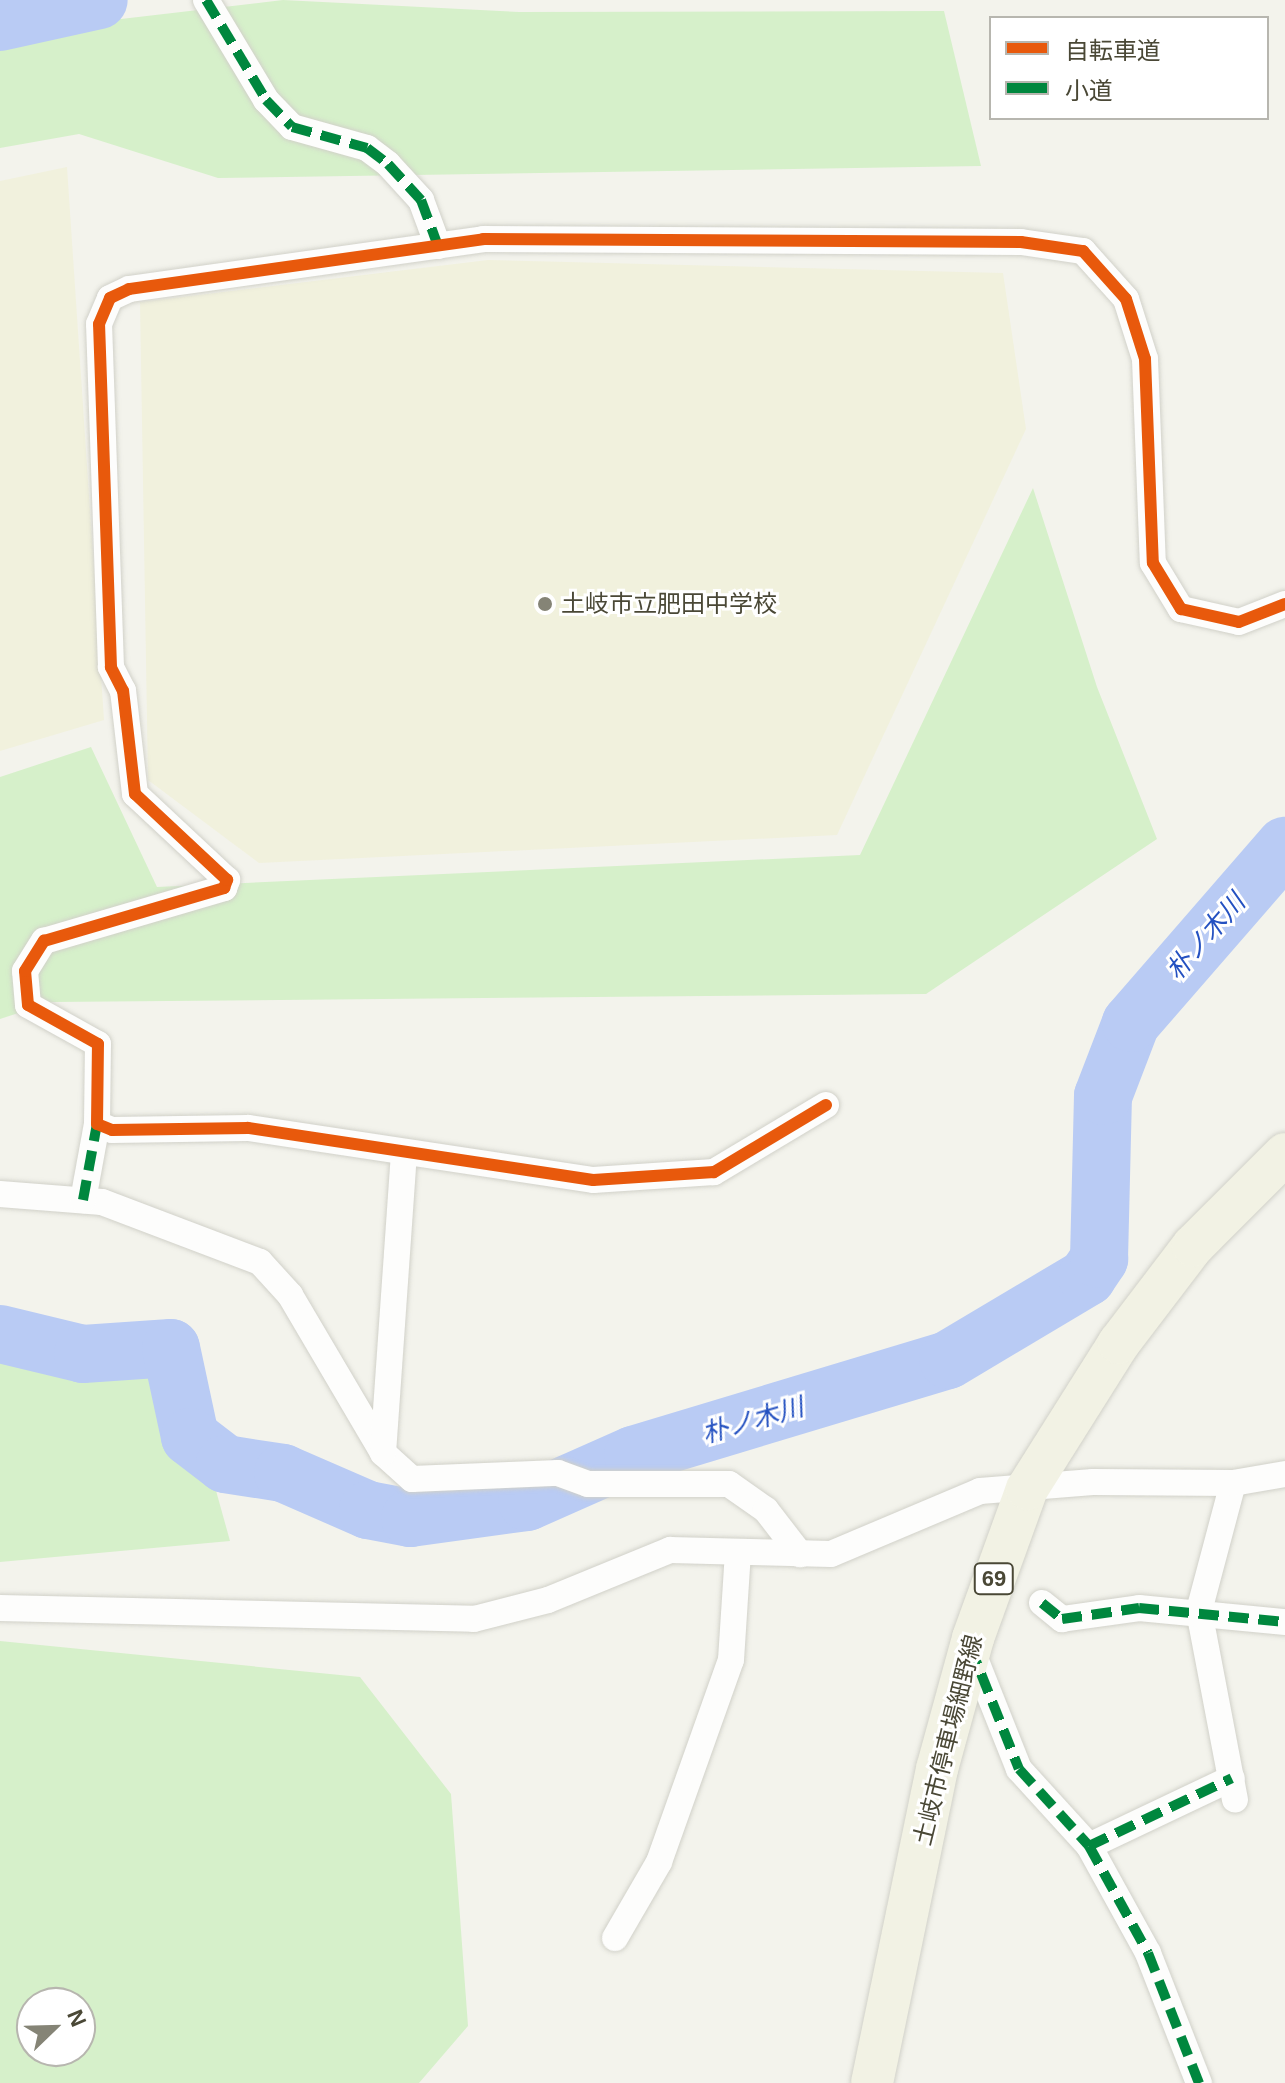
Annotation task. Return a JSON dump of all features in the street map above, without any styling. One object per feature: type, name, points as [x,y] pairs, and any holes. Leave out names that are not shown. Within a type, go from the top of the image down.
[{"type":"main road","name":"土岐市停車場細野線","points":[[872,2083],[937,1769],[970,1646],[1027,1489],[1119,1343],[1183,1258],[1285,1154]]},
{"type":"street","points":[[206,0],[266,100],[292,127],[367,148],[388,164],[421,200],[438,246]]},
{"type":"street","points":[[83,1200],[97,1124],[98,1044],[28,1005],[25,971],[44,941],[224,888],[227,880],[135,794],[123,691],[111,667],[99,324],[110,298],[129,289],[483,239],[1005,242],[1083,251],[1126,299],[1145,359],[1153,563],[1181,609],[1239,622],[1285,604]]},
{"type":"street","points":[[97,1124],[112,1130],[248,1128],[593,1180],[714,1172],[826,1105]]},
{"type":"street","points":[[383,1453],[404,1153]]},
{"type":"street","points":[[0,1194],[83,1200],[143,1213],[277,1276],[383,1453],[412,1479],[558,1473],[588,1484],[729,1484],[766,1510],[800,1554]]},
{"type":"street","points":[[0,1608],[474,1619],[548,1600],[670,1550],[800,1554],[862,1546],[951,1498],[1027,1489],[1233,1483],[1285,1474]]},
{"type":"street","points":[[1089,1846],[1234,1789],[1199,1611],[1233,1483]]},
{"type":"street","points":[[615,1938],[659,1862],[731,1660],[738,1552]]},
{"type":"street","points":[[1042,1603],[1062,1619],[1139,1608],[1199,1611],[1285,1622]]},
{"type":"street","points":[[970,1646],[1019,1769],[1089,1846],[1148,1953],[1199,2083]]},
{"type":"shaded area","points":[[67,167],[104,720],[0,751],[0,181]]},
{"type":"shaded area","name":"土岐市立肥田中学校","points":[[488,260],[1003,273],[1026,429],[837,835],[259,863],[148,780],[140,302]]},
{"type":"green space","points":[[283,0],[519,12],[944,11],[981,166],[218,178],[79,134],[0,148],[0,7],[121,19]]},
{"type":"green space","points":[[1033,488],[1097,687],[1157,839],[926,994],[52,1002],[0,1019],[0,777],[91,747],[157,887],[860,855]]},
{"type":"green space","points":[[170,1325],[230,1541],[0,1562],[0,1349]]},
{"type":"green space","points":[[0,1641],[360,1677],[451,1794],[468,2026],[419,2083],[0,2083]]},
{"type":"waterway","points":[[0,22],[99,0]]},
{"type":"waterway","name":"朴ノ木川","points":[[0,1334],[83,1354],[171,1348],[190,1437],[225,1464],[283,1473],[368,1510],[410,1518],[527,1502],[633,1455],[948,1360],[1087,1277],[1099,1259],[1103,1096],[1131,1023],[1285,846]]},
{"type":"marked path","points":[[206,0],[266,100],[292,127],[367,148],[388,164],[421,200],[438,246]]},
{"type":"marked path","points":[[83,1200],[97,1124]]},
{"type":"marked path","points":[[1042,1603],[1062,1619],[1139,1608],[1285,1622]]},
{"type":"marked path","points":[[970,1646],[1019,1769],[1089,1846],[1148,1953],[1199,2083]]},
{"type":"marked path","points":[[1089,1846],[1232,1778]]},
{"type":"cycle path","points":[[826,1105],[714,1172],[593,1180],[248,1128],[112,1130],[97,1124],[98,1044],[28,1005],[25,971],[44,941],[224,888],[227,880],[135,794],[123,691],[111,667],[99,324],[110,298],[129,289],[483,239],[1021,242],[1083,251],[1126,299],[1145,359],[1153,563],[1181,609],[1239,622],[1285,604]]},
{"type":"place","name":"土岐市立肥田中学校","points":[[545,604]]}]
